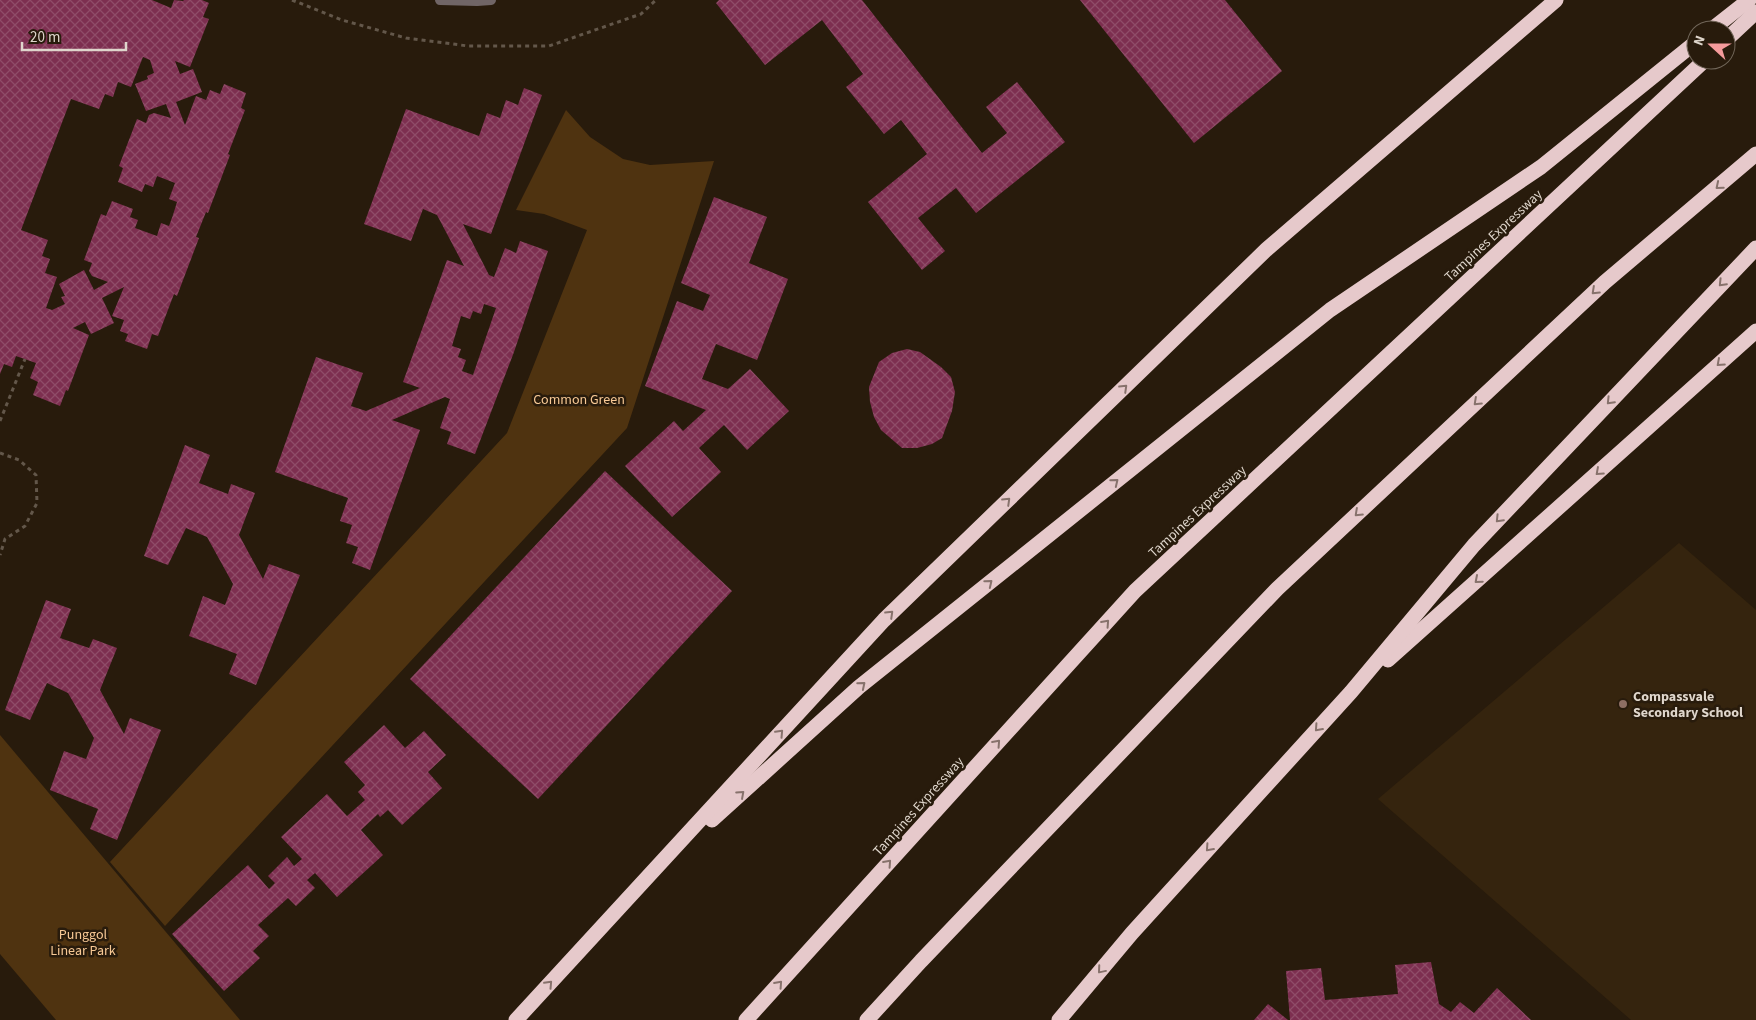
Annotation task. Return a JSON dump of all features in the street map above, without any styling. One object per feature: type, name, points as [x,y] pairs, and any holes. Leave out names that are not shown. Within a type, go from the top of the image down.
[{"type":"highway","points":[[516,1020],[884,620],[1282,236],[1556,0]]},
{"type":"highway","points":[[1724,20],[1749,0]]},
{"type":"highway","points":[[1736,31],[1756,12]]},
{"type":"highway","points":[[640,885],[859,687],[1330,310],[1541,167],[1686,50]]},
{"type":"highway","name":"Tampines Expressway","points":[[746,1020],[1135,591],[1694,70]]},
{"type":"highway","points":[[867,1020],[1277,589],[1605,282],[1756,154]]},
{"type":"highway","points":[[1059,1020],[1132,933],[1351,692],[1474,545],[1756,248]]},
{"type":"highway","points":[[1351,692],[1756,331]]},
{"type":"street","points":[[440,0],[491,0]]},
{"type":"path","points":[[292,0],[342,20],[406,38],[468,46],[549,46],[641,14],[656,0]]},
{"type":"path","points":[[0,421],[25,359]]},
{"type":"path","points":[[0,453],[19,460],[36,475],[37,503],[25,526],[5,539],[0,555]]},
{"type":"shaded area","name":"Compassvale Secondary School","points":[[1679,543],[1756,610],[1756,1020],[1631,1020],[1378,799]]},
{"type":"green space","name":"Common Green","points":[[566,110],[590,137],[623,159],[650,165],[714,161],[627,428],[165,926],[110,862],[507,433],[587,230],[544,214],[516,210]]},
{"type":"green space","name":"Punggol Linear Park","points":[[0,735],[240,1020],[56,1020],[0,954]]},
{"type":"building","points":[[0,0],[152,0],[171,8],[174,0],[202,0],[209,3],[203,17],[209,19],[190,67],[175,61],[180,74],[193,69],[202,92],[176,102],[185,125],[196,96],[206,100],[210,90],[220,94],[224,84],[246,93],[241,108],[245,110],[208,213],[206,212],[196,237],[199,238],[177,296],[174,294],[158,336],[152,334],[147,349],[125,341],[128,334],[120,331],[124,320],[112,316],[124,287],[102,298],[114,323],[91,334],[85,322],[73,328],[89,335],[68,391],[66,390],[60,406],[33,395],[38,382],[30,378],[36,363],[16,356],[12,367],[4,364],[0,374]],"holes":[[[143,57],[150,60],[154,73],[147,76],[148,79],[135,84],[146,111],[166,104],[171,118],[154,113],[149,115],[146,123],[137,119],[119,166],[123,168],[118,182],[142,192],[145,184],[153,187],[157,176],[175,183],[169,199],[177,202],[169,226],[161,223],[157,236],[135,228],[138,220],[130,217],[133,209],[112,201],[106,216],[101,214],[84,260],[92,263],[89,271],[92,276],[108,282],[94,290],[84,270],[59,284],[65,296],[61,297],[65,304],[52,310],[46,308],[57,277],[45,273],[50,259],[42,256],[48,240],[21,230],[71,99],[99,109],[105,94],[113,97],[118,82],[131,87]]]},
{"type":"building","points":[[719,0],[862,0],[982,153],[1007,133],[986,107],[1017,82],[1065,142],[976,213],[956,188],[918,218],[945,251],[922,270],[868,202],[927,154],[901,120],[884,134],[846,87],[863,74],[822,20],[765,65],[716,3]]},
{"type":"building","points":[[1080,0],[1225,0],[1282,71],[1194,143]]},
{"type":"building","points":[[524,88],[542,95],[491,234],[463,224],[489,275],[494,277],[505,248],[516,253],[520,241],[548,251],[514,352],[475,454],[447,444],[451,432],[440,428],[450,399],[445,397],[392,420],[420,430],[370,570],[352,563],[358,547],[346,543],[352,525],[340,521],[348,498],[275,472],[316,357],[363,373],[351,406],[366,411],[420,388],[403,382],[447,260],[464,266],[437,215],[423,209],[411,241],[364,224],[406,109],[479,136],[487,113],[500,118],[506,100],[518,105]],"holes":[[[484,304],[496,308],[473,375],[462,371],[466,360],[458,357],[461,349],[452,346],[461,316],[470,319],[473,311],[481,314]]]},
{"type":"building","points":[[714,197],[767,217],[749,263],[788,279],[757,360],[716,344],[702,379],[728,389],[750,369],[789,411],[747,450],[724,425],[699,448],[721,472],[672,517],[625,466],[674,421],[683,431],[706,410],[645,386],[677,301],[703,311],[710,295],[681,283]]},
{"type":"building","points":[[907,349],[920,352],[941,367],[951,377],[955,392],[952,411],[942,438],[932,444],[917,448],[902,448],[881,430],[874,417],[870,402],[869,387],[879,362],[892,353]]},
{"type":"building","points":[[185,445],[210,455],[199,483],[228,494],[231,484],[255,493],[239,535],[263,579],[269,564],[300,575],[256,685],[229,674],[237,654],[189,636],[203,596],[225,605],[233,584],[207,537],[186,528],[168,565],[144,556]]},
{"type":"building","points":[[605,471],[732,591],[538,799],[410,679]]},
{"type":"building","points":[[46,600],[71,609],[60,638],[89,648],[93,639],[117,648],[100,690],[124,734],[130,718],[161,730],[117,840],[90,829],[98,809],[50,790],[64,751],[86,759],[94,738],[68,693],[47,683],[30,720],[5,710]]},
{"type":"building","points":[[384,725],[405,748],[424,731],[446,755],[428,772],[442,788],[402,825],[388,810],[380,817],[378,814],[361,830],[383,855],[337,897],[315,873],[307,880],[315,888],[296,906],[288,898],[258,925],[269,936],[253,951],[260,958],[224,991],[172,934],[248,865],[269,889],[275,883],[268,876],[287,857],[294,866],[302,859],[281,837],[327,794],[347,816],[365,800],[358,792],[365,785],[344,762]]},
{"type":"building","points":[[1431,962],[1439,1004],[1451,1012],[1460,1002],[1474,1013],[1497,988],[1531,1020],[1290,1020],[1286,971],[1321,968],[1325,1000],[1398,994],[1395,965]]},
{"type":"building","points":[[1268,1004],[1288,1020],[1254,1020]]},
{"type":"place","name":"Compassvale Secondary School","points":[[1623,704]]}]
